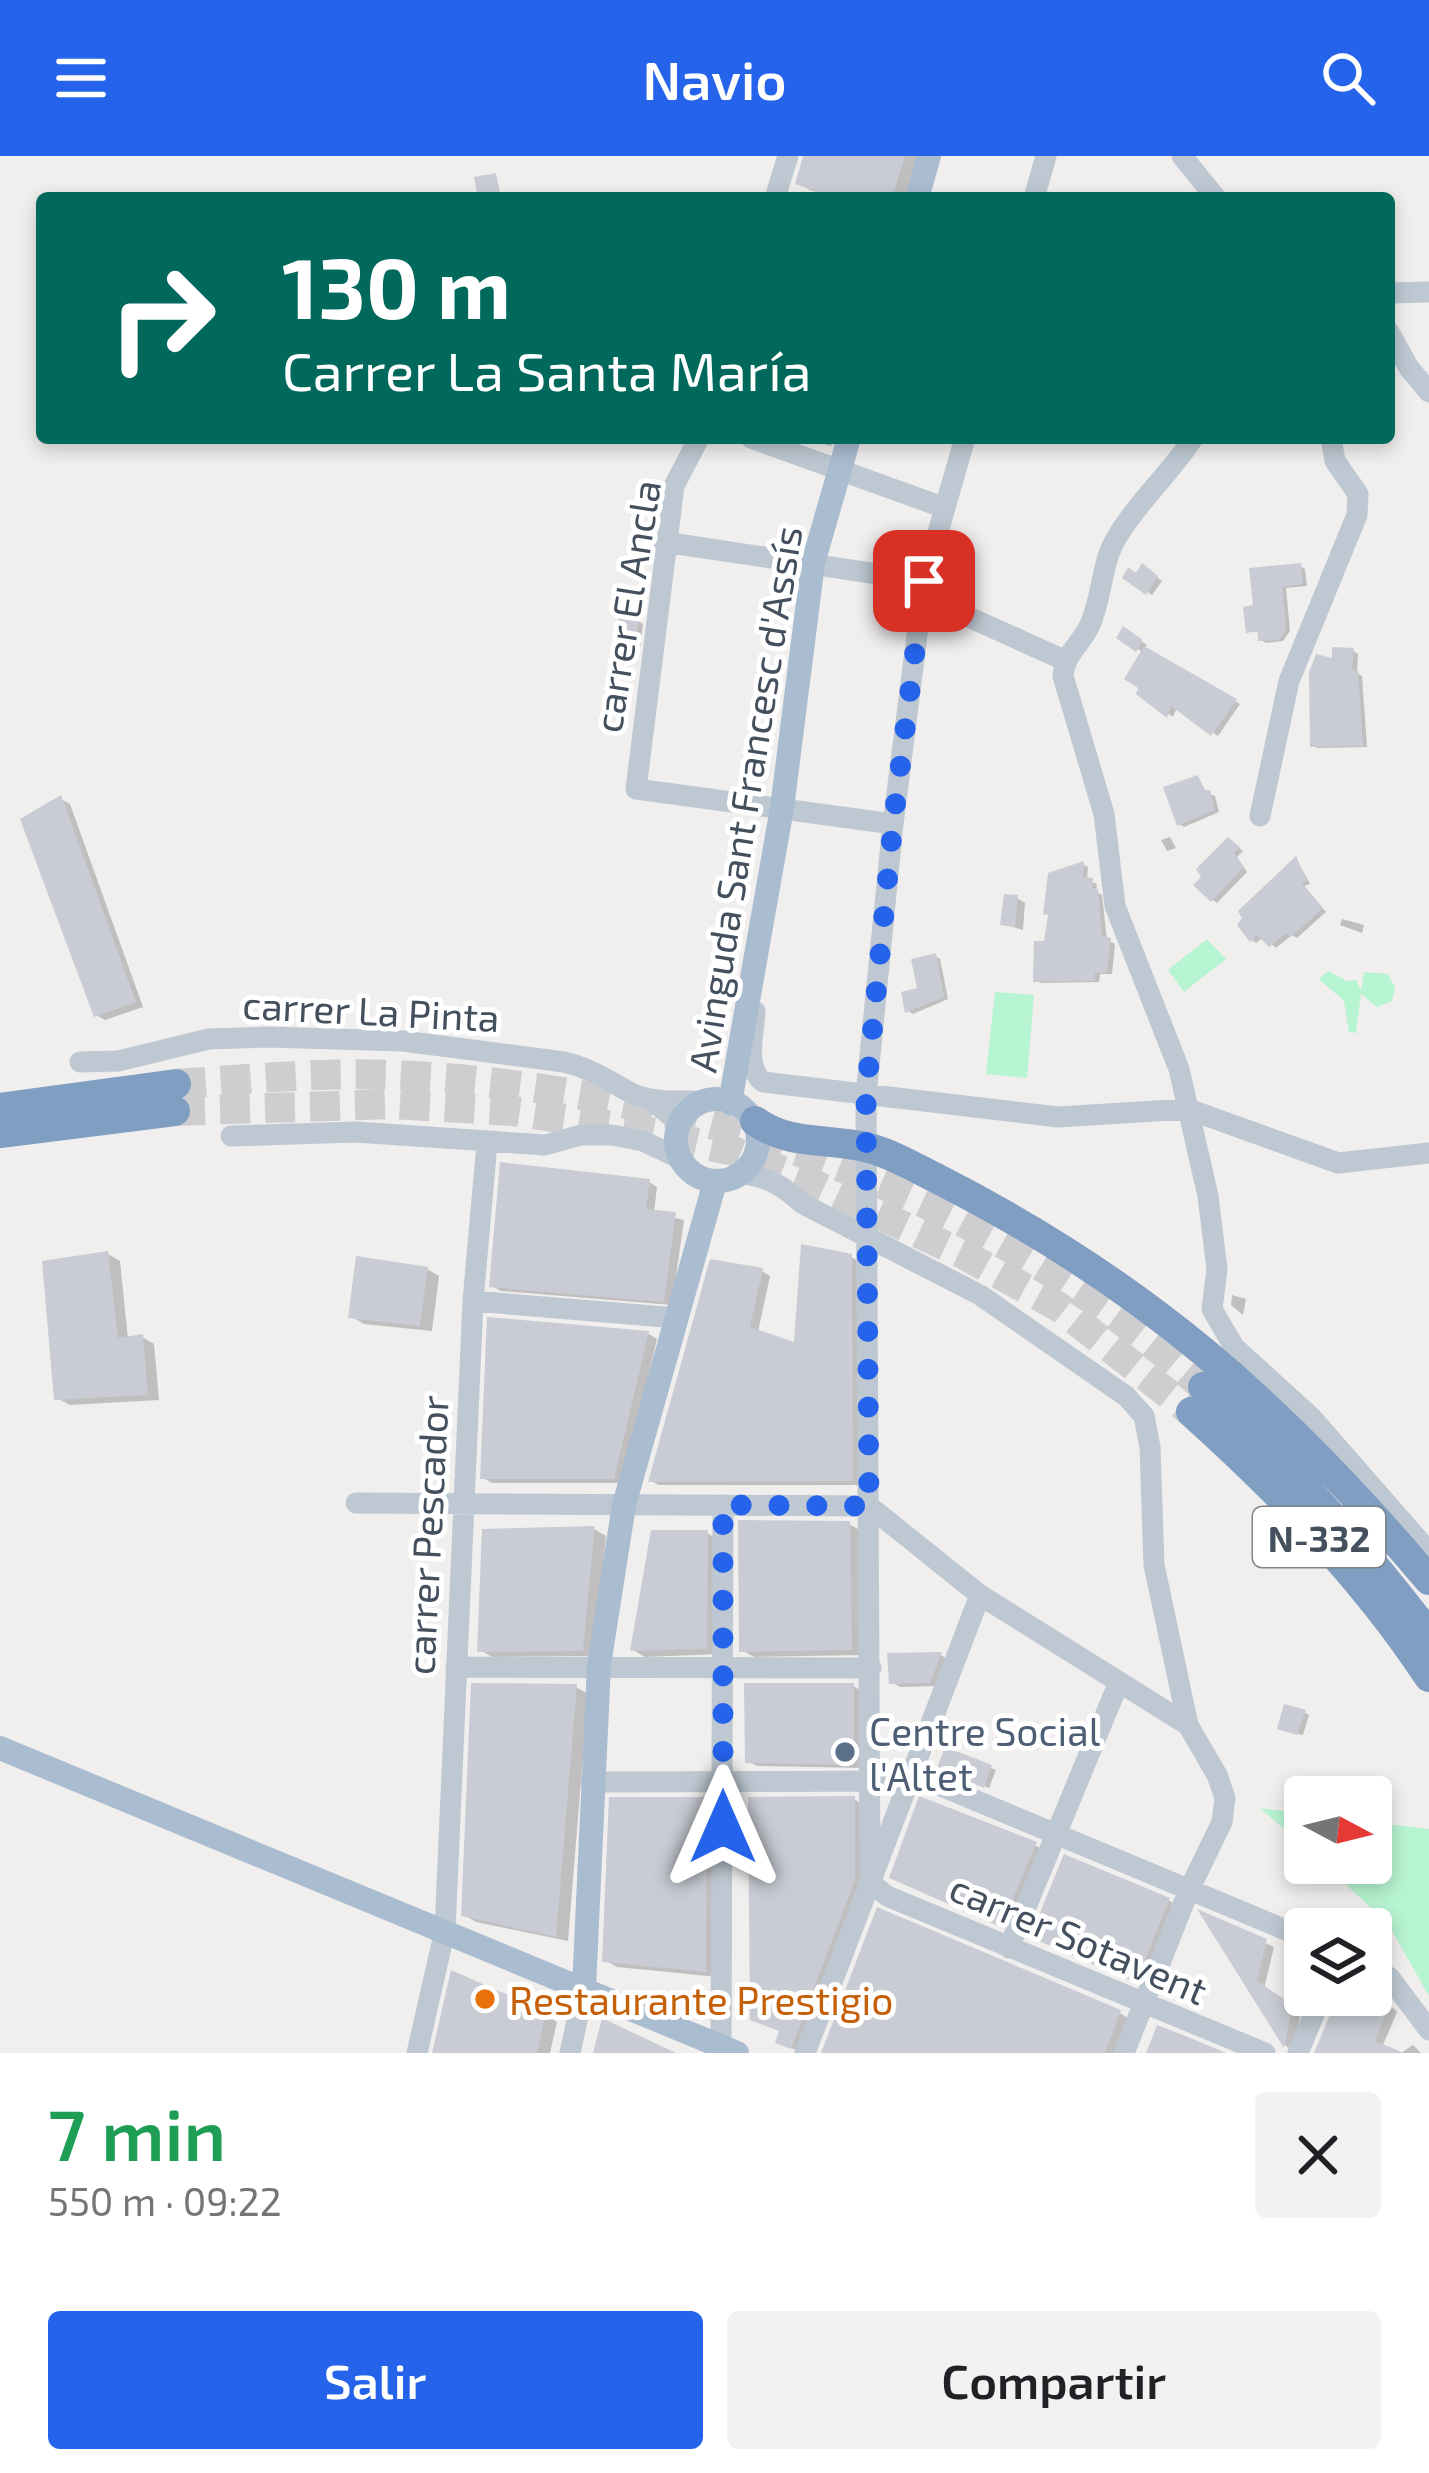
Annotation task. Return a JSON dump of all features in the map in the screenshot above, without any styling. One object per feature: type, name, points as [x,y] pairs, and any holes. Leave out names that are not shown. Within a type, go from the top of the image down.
[{"type":"highway","points":[[0,1108],[176,1098],[0,1133]]},
{"type":"highway","points":[[742,1112],[795,1140],[867,1147],[954,1187],[1070,1252],[1196,1341],[1304,1439],[1429,1580]]},
{"type":"highway","name":"N-332","points":[[1429,1635],[1369,1555],[1302,1479],[1197,1400],[1334,1555],[1429,1677]]},
{"type":"main road","points":[[919,192],[929,156]]},
{"type":"main road","name":"Avinguda Sant Francesc d'Assís","points":[[742,1112],[759,944],[782,808],[813,563],[847,444]]},
{"type":"main road","points":[[717,1099],[742,1112],[759,1142],[754,1160],[743,1174],[715,1181],[694,1174],[677,1148],[680,1124],[699,1101],[717,1099]]},
{"type":"main road","points":[[584,1988],[599,1665],[624,1504],[715,1181]]},
{"type":"main road","points":[[0,1748],[387,1905],[727,2051]]},
{"type":"street","points":[[777,192],[788,156]]},
{"type":"street","points":[[1036,192],[1046,156]]},
{"type":"street","points":[[1182,156],[1211,192]]},
{"type":"street","points":[[1395,293],[1429,292]]},
{"type":"street","points":[[1395,343],[1429,392]]},
{"type":"street","name":"carrer El Ancla","points":[[696,444],[674,486],[664,542],[636,789],[782,808]]},
{"type":"street","points":[[770,444],[945,508]]},
{"type":"street","points":[[870,1882],[866,1095],[923,589],[963,444]]},
{"type":"street","points":[[1187,444],[1117,537],[1104,564],[1095,613],[1064,660],[1063,676],[1104,814],[1115,906],[1159,1011],[1188,1109],[1208,1196],[1217,1269],[1212,1309],[1221,1329],[1249,1361],[1311,1417],[1429,1552]]},
{"type":"street","points":[[1260,816],[1289,681],[1357,515],[1358,494],[1335,461],[1332,444]]},
{"type":"street","points":[[664,542],[813,563],[923,589],[1064,660]]},
{"type":"street","points":[[782,808],[893,824]]},
{"type":"street","points":[[759,944],[753,1073],[764,1082],[1058,1117],[1188,1109],[1338,1163],[1429,1154]]},
{"type":"street","name":"carrer La Pinta","points":[[80,1062],[118,1061],[209,1039],[404,1042],[577,1065],[630,1093],[699,1101]]},
{"type":"street","name":"carrer La Pinta","points":[[651,1099],[680,1124]]},
{"type":"street","points":[[231,1136],[356,1132],[545,1145],[581,1135],[613,1135],[644,1141],[683,1160]]},
{"type":"street","name":"carrer Pescador","points":[[417,2053],[446,1930],[473,1301],[488,1143]]},
{"type":"street","points":[[743,1174],[780,1184],[803,1204],[980,1295],[1126,1396],[1144,1416],[1150,1447],[1154,1565],[1188,1725],[1225,1798],[1222,1822],[1189,1890],[1124,2053]]},
{"type":"street","points":[[473,1301],[677,1318]]},
{"type":"street","points":[[356,1503],[869,1506],[980,1594],[1188,1725]]},
{"type":"street","points":[[723,1505],[727,2051]]},
{"type":"street","points":[[805,2053],[980,1594]]},
{"type":"street","points":[[456,1667],[871,1668]]},
{"type":"street","points":[[1009,1948],[1114,1694]]},
{"type":"street","points":[[591,1782],[929,1781],[1284,1929]]},
{"type":"street","name":"carrer Sotavent","points":[[870,1882],[887,1897],[1265,2053]]},
{"type":"street","points":[[1392,1981],[1429,2030]]},
{"type":"street","points":[[570,2053],[584,1988]]},
{"type":"street","points":[[1298,2053],[1313,2016]]},
{"type":"green space","points":[[1207,939],[1226,959],[1184,992],[1168,970]]},
{"type":"green space","points":[[1328,971],[1347,981],[1356,980],[1361,990],[1364,972],[1388,974],[1395,987],[1392,1001],[1377,1007],[1361,994],[1356,1033],[1349,1032],[1344,1001],[1319,979]]},
{"type":"green space","points":[[995,992],[1034,995],[1027,1078],[986,1074]]},
{"type":"green space","points":[[1260,1808],[1284,1811],[1284,1829]]},
{"type":"green space","points":[[1392,1825],[1429,1829],[1429,1996],[1392,1931],[1392,1908],[1371,1908],[1345,1884],[1392,1884]]},
{"type":"building","points":[[803,156],[905,156],[894,192],[819,192],[795,184]]},
{"type":"building","points":[[496,173],[500,192],[477,192],[474,177]]},
{"type":"building","points":[[1142,563],[1158,576],[1146,595],[1122,578],[1128,567],[1136,573]]},
{"type":"building","points":[[1301,563],[1303,584],[1282,587],[1283,635],[1278,640],[1258,641],[1258,631],[1246,633],[1243,607],[1253,605],[1249,568]]},
{"type":"building","points":[[619,615],[639,618],[635,647],[615,645]]},
{"type":"building","points":[[1123,626],[1143,640],[1136,652],[1116,638]]},
{"type":"building","points":[[1144,646],[1237,699],[1211,736],[1171,706],[1167,718],[1124,679]]},
{"type":"building","points":[[1332,647],[1354,648],[1352,670],[1358,670],[1363,746],[1310,747],[1309,672],[1316,654],[1332,658]]},
{"type":"building","points":[[1198,775],[1204,790],[1210,790],[1215,810],[1177,826],[1163,787]]},
{"type":"building","points":[[61,795],[136,1002],[94,1017],[20,819]]},
{"type":"building","points":[[1228,837],[1240,847],[1234,853],[1244,867],[1211,902],[1193,885],[1201,877],[1196,869]]},
{"type":"building","points":[[1296,856],[1307,881],[1302,883],[1323,908],[1291,937],[1286,933],[1269,947],[1257,935],[1250,942],[1237,925],[1242,918],[1238,911]]},
{"type":"building","points":[[1084,861],[1083,877],[1093,878],[1092,888],[1098,889],[1102,935],[1111,938],[1107,973],[1095,973],[1095,981],[1033,982],[1034,941],[1044,941],[1048,915],[1043,914],[1048,873]]},
{"type":"building","points":[[1004,894],[1018,895],[1015,927],[1000,925]]},
{"type":"building","points":[[936,953],[944,997],[905,1013],[901,992],[917,988],[911,959]]},
{"type":"building","points":[[500,1162],[650,1179],[646,1209],[676,1212],[664,1302],[489,1287]]},
{"type":"building","points":[[801,1244],[852,1254],[853,1481],[648,1482],[710,1259],[763,1268],[750,1327],[794,1342]]},
{"type":"building","points":[[108,1251],[118,1338],[143,1334],[148,1395],[54,1400],[42,1261]]},
{"type":"building","points":[[356,1256],[428,1267],[420,1326],[348,1318]]},
{"type":"building","points":[[487,1317],[649,1331],[614,1479],[480,1479]]},
{"type":"building","points":[[738,1520],[850,1521],[852,1650],[739,1652]]},
{"type":"building","points":[[595,1526],[583,1651],[477,1652],[482,1529]]},
{"type":"building","points":[[651,1530],[708,1530],[707,1649],[630,1651]]},
{"type":"building","points":[[942,1652],[930,1683],[889,1684],[887,1653]]},
{"type":"building","points":[[471,1683],[577,1684],[556,1937],[461,1916]]},
{"type":"building","points":[[744,1683],[854,1683],[854,1765],[745,1763]]},
{"type":"building","points":[[1284,1704],[1306,1710],[1297,1735],[1277,1729]]},
{"type":"building","points":[[945,1747],[992,1765],[984,1788],[937,1768]]},
{"type":"building","points":[[855,1796],[855,1880],[791,2049],[775,2043],[779,2031],[750,2020],[748,1797]]},
{"type":"building","points":[[919,1796],[1037,1842],[1001,1927],[889,1878]]},
{"type":"building","points":[[609,1797],[707,1797],[706,1972],[602,1962]]},
{"type":"building","points":[[1064,1854],[1170,1898],[1136,1983],[1030,1937]]},
{"type":"building","points":[[877,1907],[1121,2010],[1105,2053],[821,2053]]},
{"type":"building","points":[[1197,1909],[1267,1939],[1257,1981],[1284,1999],[1284,2016],[1291,2016],[1284,2048]]},
{"type":"building","points":[[451,1970],[546,2012],[537,2053],[432,2053]]},
{"type":"building","points":[[1329,2016],[1385,2016],[1375,2041],[1404,2053],[1314,2053]]},
{"type":"building","points":[[602,2018],[676,2053],[593,2053]]},
{"type":"building","points":[[1157,2025],[1183,2035],[1226,2053],[1146,2053]]},
{"type":"tunnel","points":[[176,1084],[394,1075],[504,1084],[613,1101],[721,1127],[826,1162],[928,1205],[1025,1257],[1117,1318],[1203,1387]]},
{"type":"tunnel","points":[[175,1111],[393,1104],[512,1111],[641,1130],[733,1151],[961,1253],[1059,1307],[1191,1412]]},
{"type":"place","name":"Centre Social l'Altet","points":[[845,1752]]},
{"type":"place","name":"Restaurante Prestigio","points":[[485,1999]]},
{"type":"route","points":[[723,1827],[723,1505],[869,1506],[866,1095],[924,581]]}]
